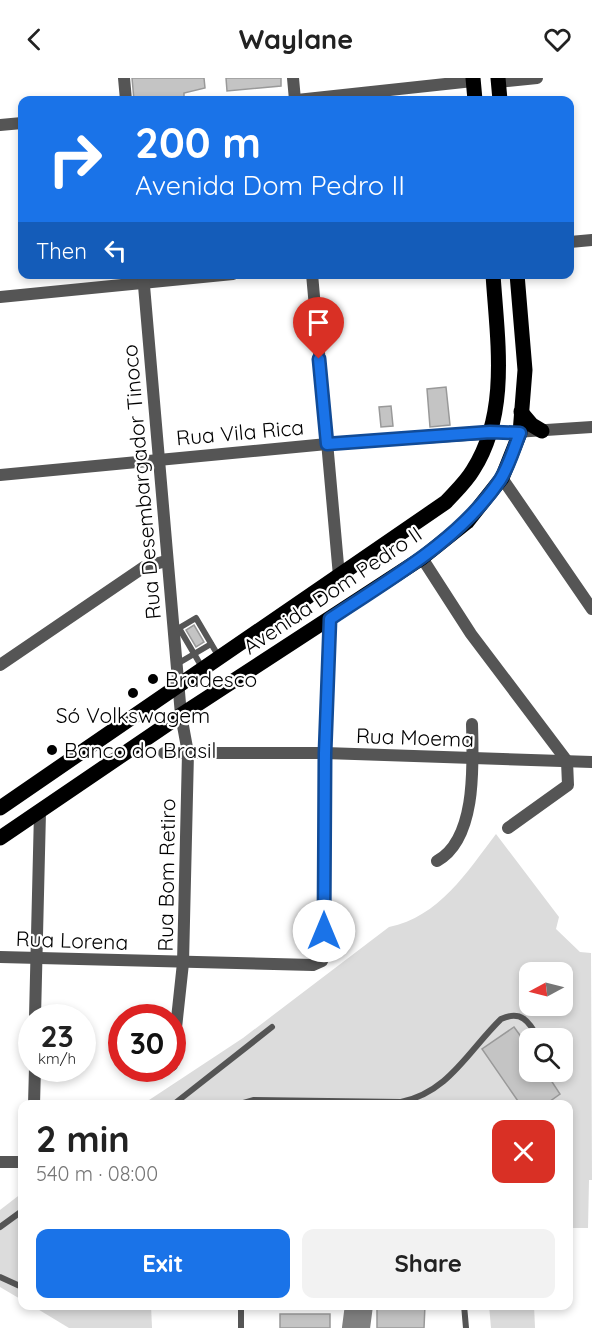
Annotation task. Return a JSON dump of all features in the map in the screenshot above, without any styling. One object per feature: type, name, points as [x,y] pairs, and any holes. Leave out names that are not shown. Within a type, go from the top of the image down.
[{"type":"main road","points":[[473,79],[475,96]]},
{"type":"main road","points":[[498,80],[500,96]]},
{"type":"main road","name":"Avenida Dom Pedro II","points":[[0,808],[446,502],[473,470],[490,432],[498,391],[499,365],[493,279]]},
{"type":"main road","name":"Avenida Dom Pedro II","points":[[0,838],[181,715],[422,558],[467,522],[502,478],[520,433],[525,370],[517,279]]},
{"type":"main road","points":[[521,412],[532,425],[542,431]]},
{"type":"street","points":[[124,78],[126,96]]},
{"type":"street","points":[[293,78],[295,96]]},
{"type":"street","points":[[498,80],[537,78]]},
{"type":"street","points":[[330,96],[473,79]]},
{"type":"street","points":[[0,125],[18,123]]},
{"type":"street","points":[[574,242],[592,240]]},
{"type":"street","points":[[0,297],[158,279]]},
{"type":"street","points":[[312,279],[339,576]]},
{"type":"street","name":"Rua Desembargador Tinoco","points":[[143,280],[166,561],[176,630],[180,686]]},
{"type":"street","name":"Rua Vila Rica","points":[[0,475],[327,444],[592,427]]},
{"type":"street","points":[[502,478],[592,609]]},
{"type":"street","points":[[422,558],[471,634],[567,761],[568,785],[538,810],[508,828]]},
{"type":"street","points":[[0,665],[144,567],[166,561]]},
{"type":"street","points":[[325,753],[330,619]]},
{"type":"street","name":"Rua Bom Retiro","points":[[179,1004],[183,963],[188,753],[181,715],[180,686]]},
{"type":"street","points":[[436,861],[444,857],[456,843],[468,808],[473,759],[472,724]]},
{"type":"street","name":"Rua Moema","points":[[164,753],[325,753],[592,762]]},
{"type":"street","name":"Rua Lorena","points":[[0,957],[313,965],[322,961],[324,954],[325,753]]},
{"type":"street","points":[[35,1004],[40,812]]},
{"type":"street","points":[[34,1100],[35,1082]]},
{"type":"street","points":[[0,1162],[18,1162]]},
{"type":"lane","points":[[203,670],[176,630],[196,618],[219,658]]},
{"type":"lane","points":[[177,664],[211,644]]},
{"type":"lane","points":[[410,1100],[419,1098],[440,1084],[501,1019],[511,1014],[521,1016],[533,1028]]},
{"type":"lane","points":[[180,1100],[272,1027]]},
{"type":"lane","points":[[0,1227],[18,1214]]},
{"type":"lane","points":[[0,1277],[18,1285]]},
{"type":"lane","points":[[241,1310],[241,1328]]},
{"type":"lane","points":[[464,1310],[466,1328]]},
{"type":"shaded area","points":[[496,834],[559,917],[556,929],[580,952],[591,953],[592,1180],[589,1180],[588,1228],[573,1228],[573,1100],[149,1100],[176,1082],[186,1082],[186,1076],[243,1038],[389,927],[423,914],[450,891]]},
{"type":"shaded area","points":[[18,1196],[18,1298],[0,1287],[0,1210]]},
{"type":"shaded area","points":[[39,1310],[151,1310],[152,1328],[69,1328]]},
{"type":"shaded area","points":[[489,1310],[534,1310],[535,1328],[491,1328]]},
{"type":"building","points":[[132,78],[204,78],[205,88],[184,93],[184,96],[134,96]]},
{"type":"building","points":[[226,78],[281,78],[281,86],[227,91]]},
{"type":"building","points":[[446,387],[450,425],[430,427],[427,389]]},
{"type":"building","points":[[391,406],[393,426],[381,427],[379,407]]},
{"type":"building","points":[[194,625],[204,642],[196,647],[186,630]]},
{"type":"building","points":[[514,1027],[519,1034],[519,1082],[552,1082],[560,1094],[552,1100],[517,1100],[482,1049]]},
{"type":"building","points":[[377,1310],[425,1310],[424,1328],[377,1328]]},
{"type":"building","points":[[280,1314],[330,1314],[330,1328],[280,1328]]},
{"type":"taxiway","points":[[356,1328],[358,1310]]},
{"type":"place","name":"Bradesco","points":[[153,679]]},
{"type":"place","name":"Só Volkswagem","points":[[133,693]]},
{"type":"place","name":"Banco do Brasil","points":[[52,750]]},
{"type":"route","points":[[319,359],[327,444],[490,432],[520,433],[502,478],[467,522],[422,558],[330,619],[325,753],[324,931]]}]
